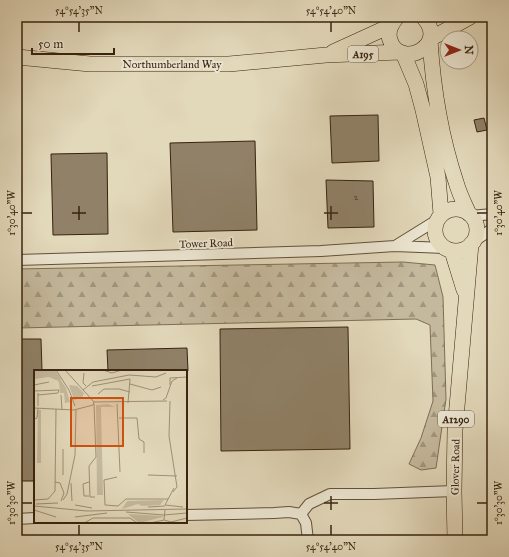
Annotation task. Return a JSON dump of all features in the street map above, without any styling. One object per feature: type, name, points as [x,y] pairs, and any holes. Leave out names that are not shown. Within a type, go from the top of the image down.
[{"type":"main road","points":[[423,17],[430,27],[430,40]]},
{"type":"main road","name":"A195","points":[[393,20],[389,32],[389,38],[392,44],[402,53],[416,54],[427,46],[430,40],[470,17]]},
{"type":"main road","name":"Northumberland Way","points":[[326,55],[393,20]]},
{"type":"main road","name":"A1290","points":[[430,40],[434,88],[448,159],[456,184],[470,214],[475,221],[477,233],[472,243]]},
{"type":"main road","name":"A1290","points":[[402,53],[416,84],[438,178],[439,217],[435,226],[435,233],[440,244],[449,250]]},
{"type":"main road","name":"Northumberland Way","points":[[17,57],[90,64],[229,64],[326,55],[402,53]]},
{"type":"main road","points":[[439,217],[446,211],[452,209],[464,210],[470,214]]},
{"type":"main road","points":[[449,250],[459,251],[466,249],[472,243]]},
{"type":"main road","name":"Glover Road","points":[[455,540],[455,430],[472,243]]},
{"type":"main road","name":"Glover Road","points":[[449,250],[466,299]]},
{"type":"street","points":[[470,214],[492,214]]},
{"type":"street","name":"Tower Road","points":[[395,246],[439,217]]},
{"type":"street","points":[[472,243],[492,229]]},
{"type":"street","name":"Tower Road","points":[[17,260],[321,251],[395,246],[449,250]]},
{"type":"street","points":[[301,514],[309,504],[330,494],[454,491]]},
{"type":"street","points":[[187,515],[289,512],[301,514]]},
{"type":"street","points":[[301,514],[306,523],[308,540]]},
{"type":"street","points":[[17,518],[34,518]]},
{"type":"green space","points":[[403,262],[435,265],[443,297],[446,399],[436,468],[421,470],[409,464],[421,438],[433,401],[430,325],[416,319],[17,328],[17,269]]},
{"type":"building","points":[[378,115],[379,161],[332,163],[330,116]]},
{"type":"building","points":[[484,118],[487,130],[477,132],[474,120]]},
{"type":"building","points":[[255,141],[257,230],[173,232],[170,143]]},
{"type":"building","points":[[107,153],[108,234],[53,235],[51,154]]},
{"type":"building","points":[[326,180],[373,181],[374,227],[328,228]]},
{"type":"building","points":[[348,327],[350,449],[221,451],[220,329]]},
{"type":"building","points":[[17,339],[41,339],[42,370],[34,370],[34,481],[17,481]]},
{"type":"building","points":[[187,348],[188,371],[108,370],[107,350]]}]
